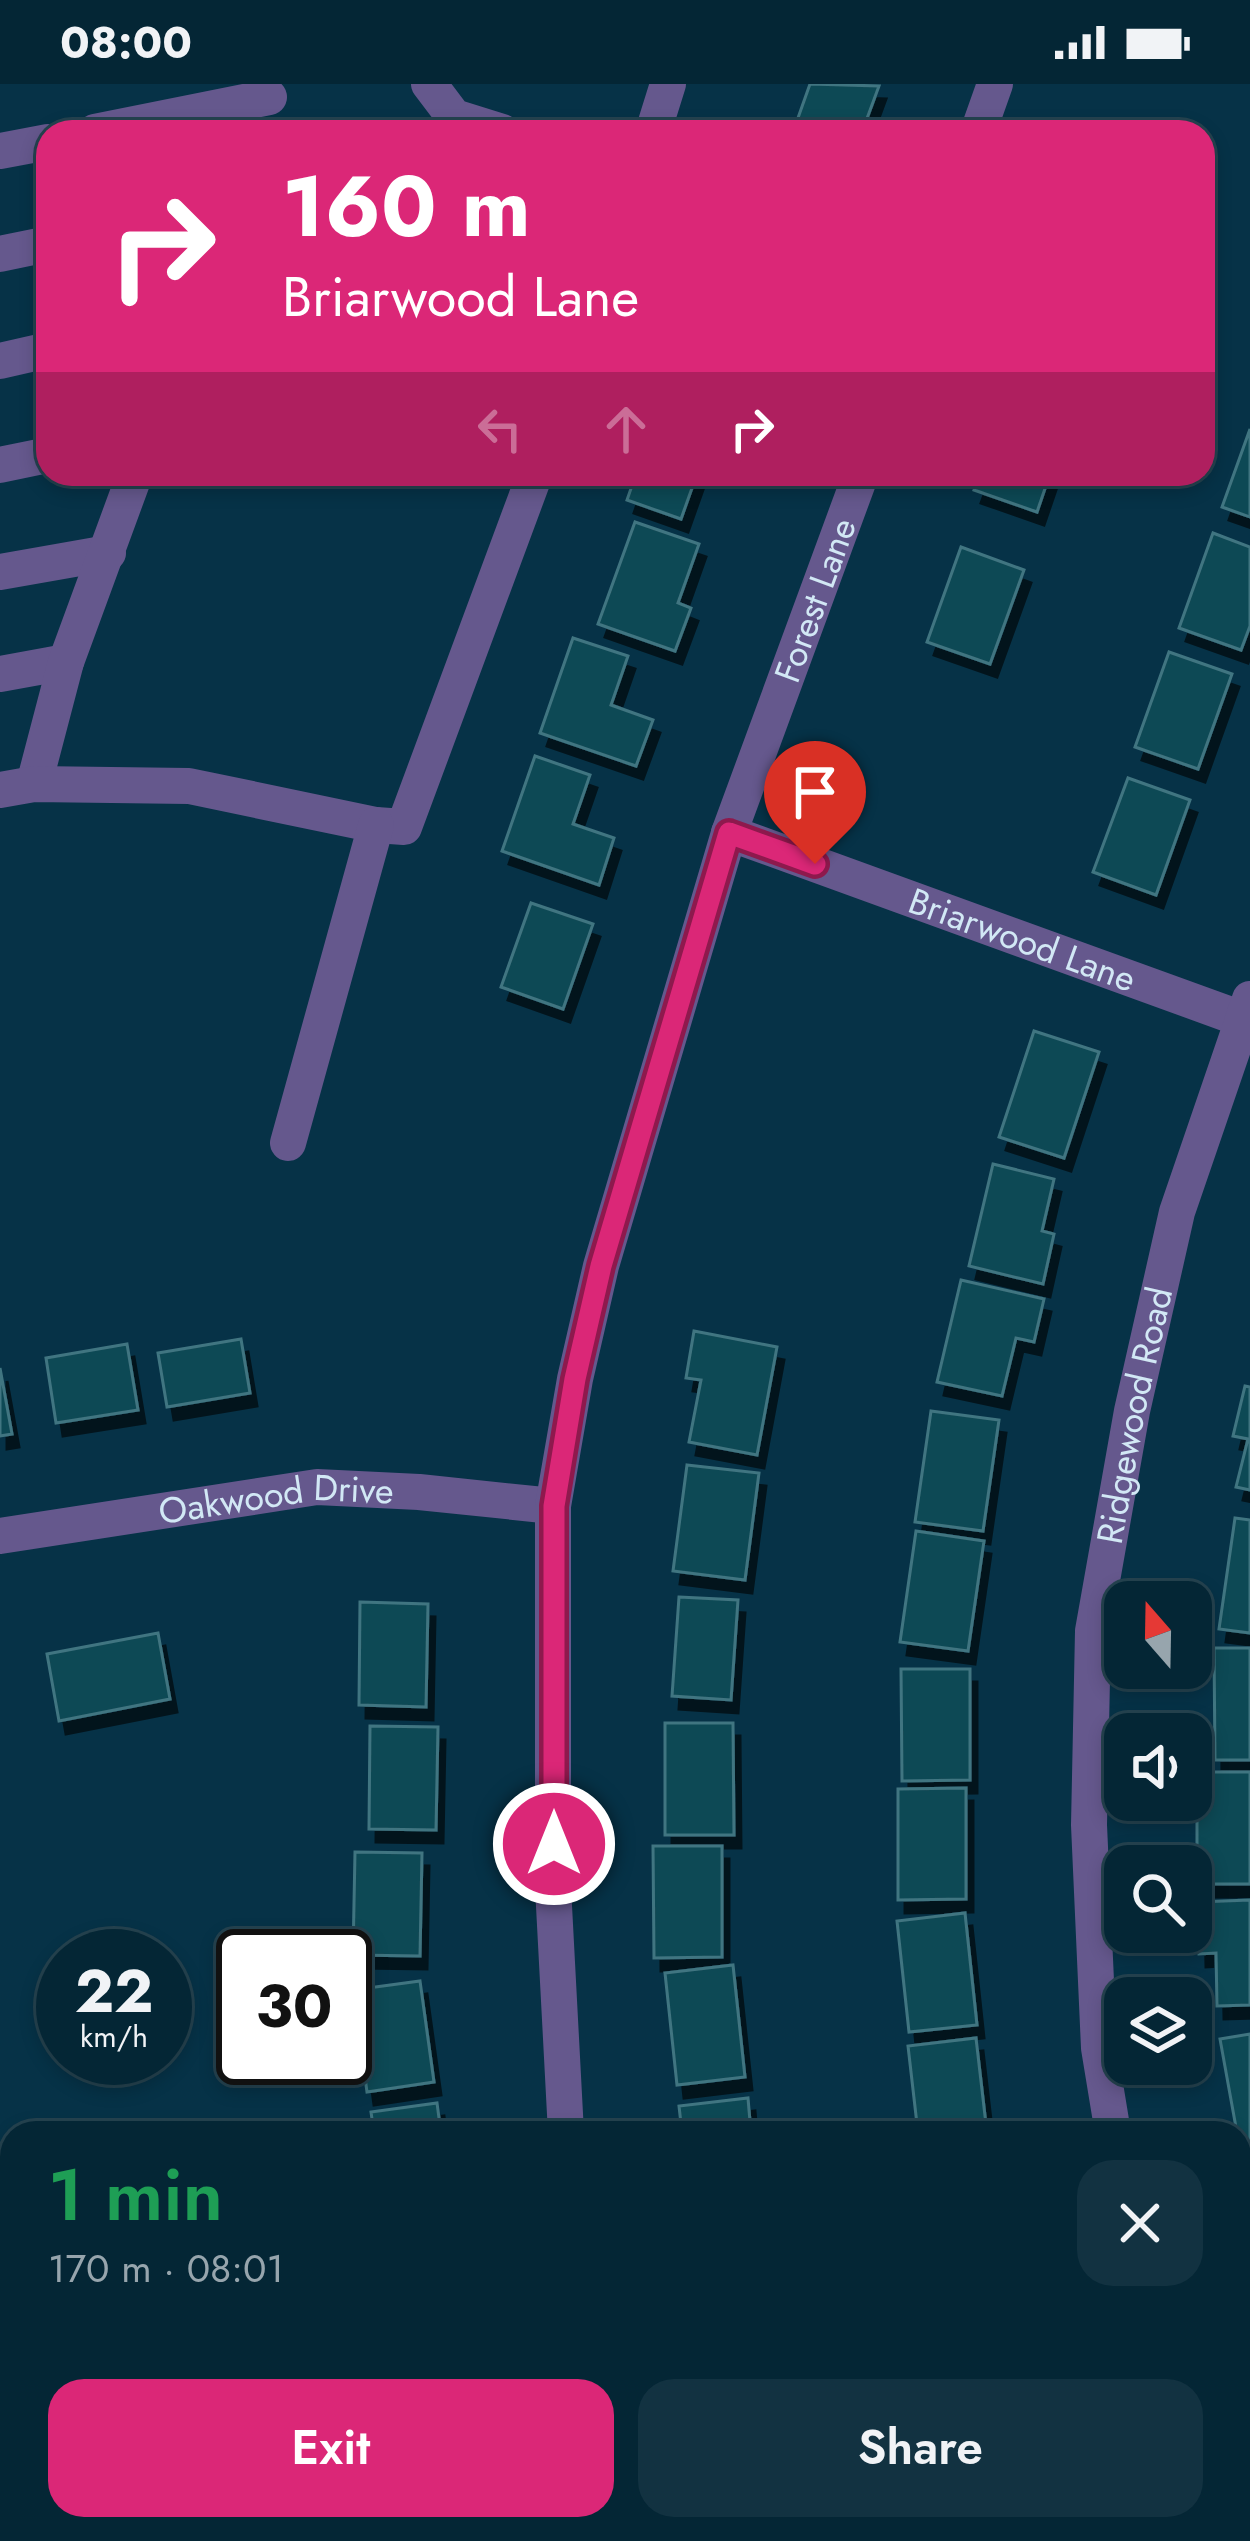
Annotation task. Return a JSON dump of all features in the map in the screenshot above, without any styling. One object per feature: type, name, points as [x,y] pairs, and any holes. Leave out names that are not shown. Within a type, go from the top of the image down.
[{"type":"street","points":[[429,84],[454,117],[464,120]]},
{"type":"street","points":[[657,120],[668,84]]},
{"type":"street","points":[[982,120],[995,84]]},
{"type":"street","points":[[145,120],[271,90]]},
{"type":"street","points":[[260,120],[271,90]]},
{"type":"street","points":[[0,151],[36,144]]},
{"type":"street","points":[[0,254],[36,246]]},
{"type":"street","points":[[0,361],[36,353]]},
{"type":"street","points":[[0,465],[36,457]]},
{"type":"street","points":[[132,486],[17,787],[189,787],[404,827],[531,486]]},
{"type":"street","name":"Forest Lane","points":[[565,2121],[554,1887],[554,1506],[575,1379],[601,1266],[729,833],[857,486]]},
{"type":"street","points":[[0,572],[108,553]]},
{"type":"street","points":[[0,674],[66,662]]},
{"type":"street","points":[[288,1143],[376,825]]},
{"type":"street","name":"Briarwood Lane","points":[[729,833],[1248,1013]]},
{"type":"street","name":"Ridgewood Road","points":[[1111,2121],[1099,2048],[1089,1825],[1093,1630],[1132,1411],[1177,1212],[1248,1013]]},
{"type":"street","name":"Oakwood Drive","points":[[0,1536],[316,1487],[554,1506]]},
{"type":"building","points":[[810,84],[879,86],[866,120],[797,120]]},
{"type":"building","points":[[1250,429],[1250,517],[1222,507]]},
{"type":"building","points":[[632,486],[693,486],[681,519],[627,500]]},
{"type":"building","points":[[976,486],[1046,486],[1037,512],[974,490]]},
{"type":"building","points":[[635,522],[699,544],[678,603],[691,608],[675,651],[598,624]]},
{"type":"building","points":[[1213,533],[1250,547],[1250,626],[1241,650],[1179,628]]},
{"type":"building","points":[[961,547],[1024,570],[990,664],[927,642]]},
{"type":"building","points":[[573,638],[628,656],[611,705],[653,720],[636,766],[540,733]]},
{"type":"building","points":[[1169,652],[1232,674],[1198,769],[1135,747]]},
{"type":"building","points":[[535,756],[590,775],[573,824],[614,838],[599,885],[502,851]]},
{"type":"building","points":[[1128,778],[1190,800],[1156,895],[1093,872]]},
{"type":"building","points":[[531,903],[593,924],[563,1009],[501,987]]},
{"type":"building","points":[[1034,1031],[1099,1052],[1064,1158],[999,1137]]},
{"type":"building","points":[[993,1164],[1054,1179],[1042,1231],[1054,1234],[1043,1284],[969,1266]]},
{"type":"building","points":[[961,1280],[1044,1299],[1034,1342],[1016,1338],[1002,1396],[937,1382]]},
{"type":"building","points":[[694,1331],[777,1347],[757,1455],[689,1442],[701,1380],[686,1378]]},
{"type":"building","points":[[241,1339],[250,1393],[167,1407],[158,1353]]},
{"type":"building","points":[[127,1344],[138,1410],[56,1423],[46,1358]]},
{"type":"building","points":[[0,1368],[12,1434],[0,1436]]},
{"type":"building","points":[[1245,1386],[1250,1387],[1250,1490],[1236,1487],[1248,1439],[1233,1436]]},
{"type":"building","points":[[931,1411],[999,1420],[983,1531],[915,1522]]},
{"type":"building","points":[[687,1465],[759,1473],[745,1580],[673,1571]]},
{"type":"building","points":[[1235,1518],[1250,1520],[1250,1633],[1219,1629]]},
{"type":"building","points":[[916,1531],[984,1541],[968,1651],[900,1642]]},
{"type":"building","points":[[679,1597],[738,1600],[731,1700],[672,1696]]},
{"type":"building","points":[[360,1602],[428,1604],[426,1707],[359,1705]]},
{"type":"building","points":[[158,1633],[170,1699],[59,1721],[47,1654]]},
{"type":"building","points":[[1214,1648],[1250,1648],[1250,1760],[1215,1760]]},
{"type":"building","points":[[901,1669],[970,1669],[970,1780],[902,1781]]},
{"type":"building","points":[[665,1723],[733,1723],[734,1835],[665,1835]]},
{"type":"building","points":[[370,1726],[438,1727],[436,1830],[369,1829]]},
{"type":"building","points":[[1212,1772],[1250,1772],[1250,1884],[1212,1884],[1212,1845],[1197,1845],[1197,1821],[1212,1821]]},
{"type":"building","points":[[966,1788],[966,1899],[898,1900],[898,1789]]},
{"type":"building","points":[[653,1846],[722,1846],[722,1957],[654,1958]]},
{"type":"building","points":[[355,1852],[422,1853],[420,1956],[372,1955],[372,1929],[354,1929]]},
{"type":"building","points":[[1250,1900],[1250,2005],[1217,2006],[1216,1953],[1199,1954],[1212,1953],[1212,1901]]},
{"type":"building","points":[[965,1913],[977,2025],[909,2032],[897,1921]]},
{"type":"building","points":[[733,1965],[745,2077],[677,2085],[665,1973]]},
{"type":"building","points":[[420,1981],[434,2082],[367,2092],[366,2085],[372,2085],[372,1987]]},
{"type":"building","points":[[1250,2034],[1250,2121],[1235,2121],[1220,2039]]},
{"type":"building","points":[[976,2038],[986,2121],[917,2121],[908,2046]]},
{"type":"building","points":[[748,2098],[750,2121],[681,2121],[679,2106]]},
{"type":"building","points":[[437,2103],[439,2121],[372,2121],[371,2112]]},
{"type":"route","points":[[554,1844],[554,1506],[575,1379],[601,1266],[729,833],[815,864]]}]
